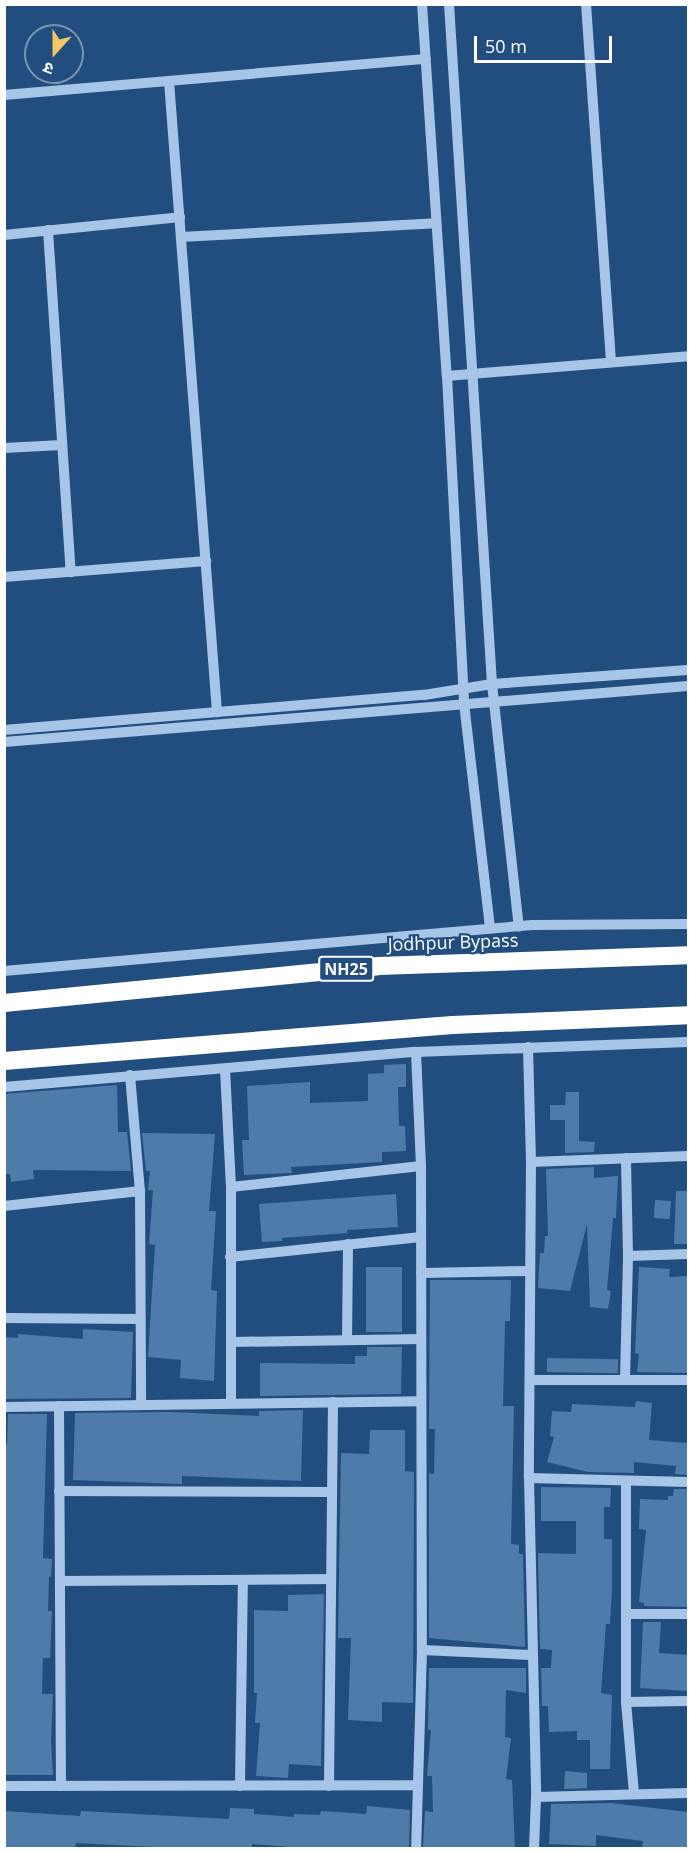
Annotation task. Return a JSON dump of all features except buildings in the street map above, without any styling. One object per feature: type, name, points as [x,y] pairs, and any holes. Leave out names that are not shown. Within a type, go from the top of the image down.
[{"type":"highway","name":"Jodhpur Bypass","points":[[4,1003],[378,966],[688,955]]},
{"type":"highway","points":[[4,1061],[453,1025],[688,1015]]},
{"type":"street","points":[[422,4],[447,376],[464,704],[490,929]]},
{"type":"street","points":[[449,4],[493,701],[519,927]]},
{"type":"street","points":[[585,4],[611,362]]},
{"type":"street","points":[[4,95],[425,59]]},
{"type":"street","points":[[170,81],[217,712]]},
{"type":"street","points":[[4,235],[180,217]]},
{"type":"street","points":[[181,237],[436,223]]},
{"type":"street","points":[[48,230],[71,572]]},
{"type":"street","points":[[447,376],[688,356]]},
{"type":"street","points":[[4,448],[62,445]]},
{"type":"street","points":[[4,577],[206,561]]},
{"type":"street","points":[[4,730],[424,695],[492,684],[688,670]]},
{"type":"street","points":[[4,742],[688,686]]},
{"type":"street","points":[[4,971],[519,927],[688,924]]},
{"type":"street","points":[[4,1087],[416,1052],[688,1042]]},
{"type":"street","points":[[528,1047],[531,1162],[529,1478],[531,1655],[536,1797],[534,1848]]},
{"type":"street","points":[[416,1052],[421,1166],[422,1650],[416,1848]]},
{"type":"street","points":[[225,1070],[231,1187],[231,1403]]},
{"type":"street","points":[[130,1075],[140,1191],[141,1405]]},
{"type":"street","points":[[531,1162],[688,1156]]},
{"type":"street","points":[[625,1380],[628,1256],[626,1158]]},
{"type":"street","points":[[231,1187],[421,1166]]},
{"type":"street","points":[[4,1206],[140,1191]]},
{"type":"street","points":[[231,1257],[421,1237]]},
{"type":"street","points":[[347,1340],[348,1244]]},
{"type":"street","points":[[628,1256],[688,1254]]},
{"type":"street","points":[[421,1273],[530,1271]]},
{"type":"street","points":[[4,1318],[140,1319]]},
{"type":"street","points":[[231,1342],[421,1339]]},
{"type":"street","points":[[531,1380],[688,1380]]},
{"type":"street","points":[[4,1407],[420,1401]]},
{"type":"street","points":[[329,1786],[333,1402]]},
{"type":"street","points":[[59,1406],[61,1786]]},
{"type":"street","points":[[529,1478],[688,1482]]},
{"type":"street","points":[[626,1481],[626,1702],[634,1793]]},
{"type":"street","points":[[59,1491],[332,1492]]},
{"type":"street","points":[[60,1581],[331,1579]]},
{"type":"street","points":[[240,1786],[243,1580]]},
{"type":"street","points":[[627,1614],[688,1614]]},
{"type":"street","points":[[422,1650],[531,1655]]},
{"type":"street","points":[[626,1702],[688,1701]]},
{"type":"street","points":[[4,1786],[417,1785]]},
{"type":"street","points":[[536,1797],[688,1792]]}]
